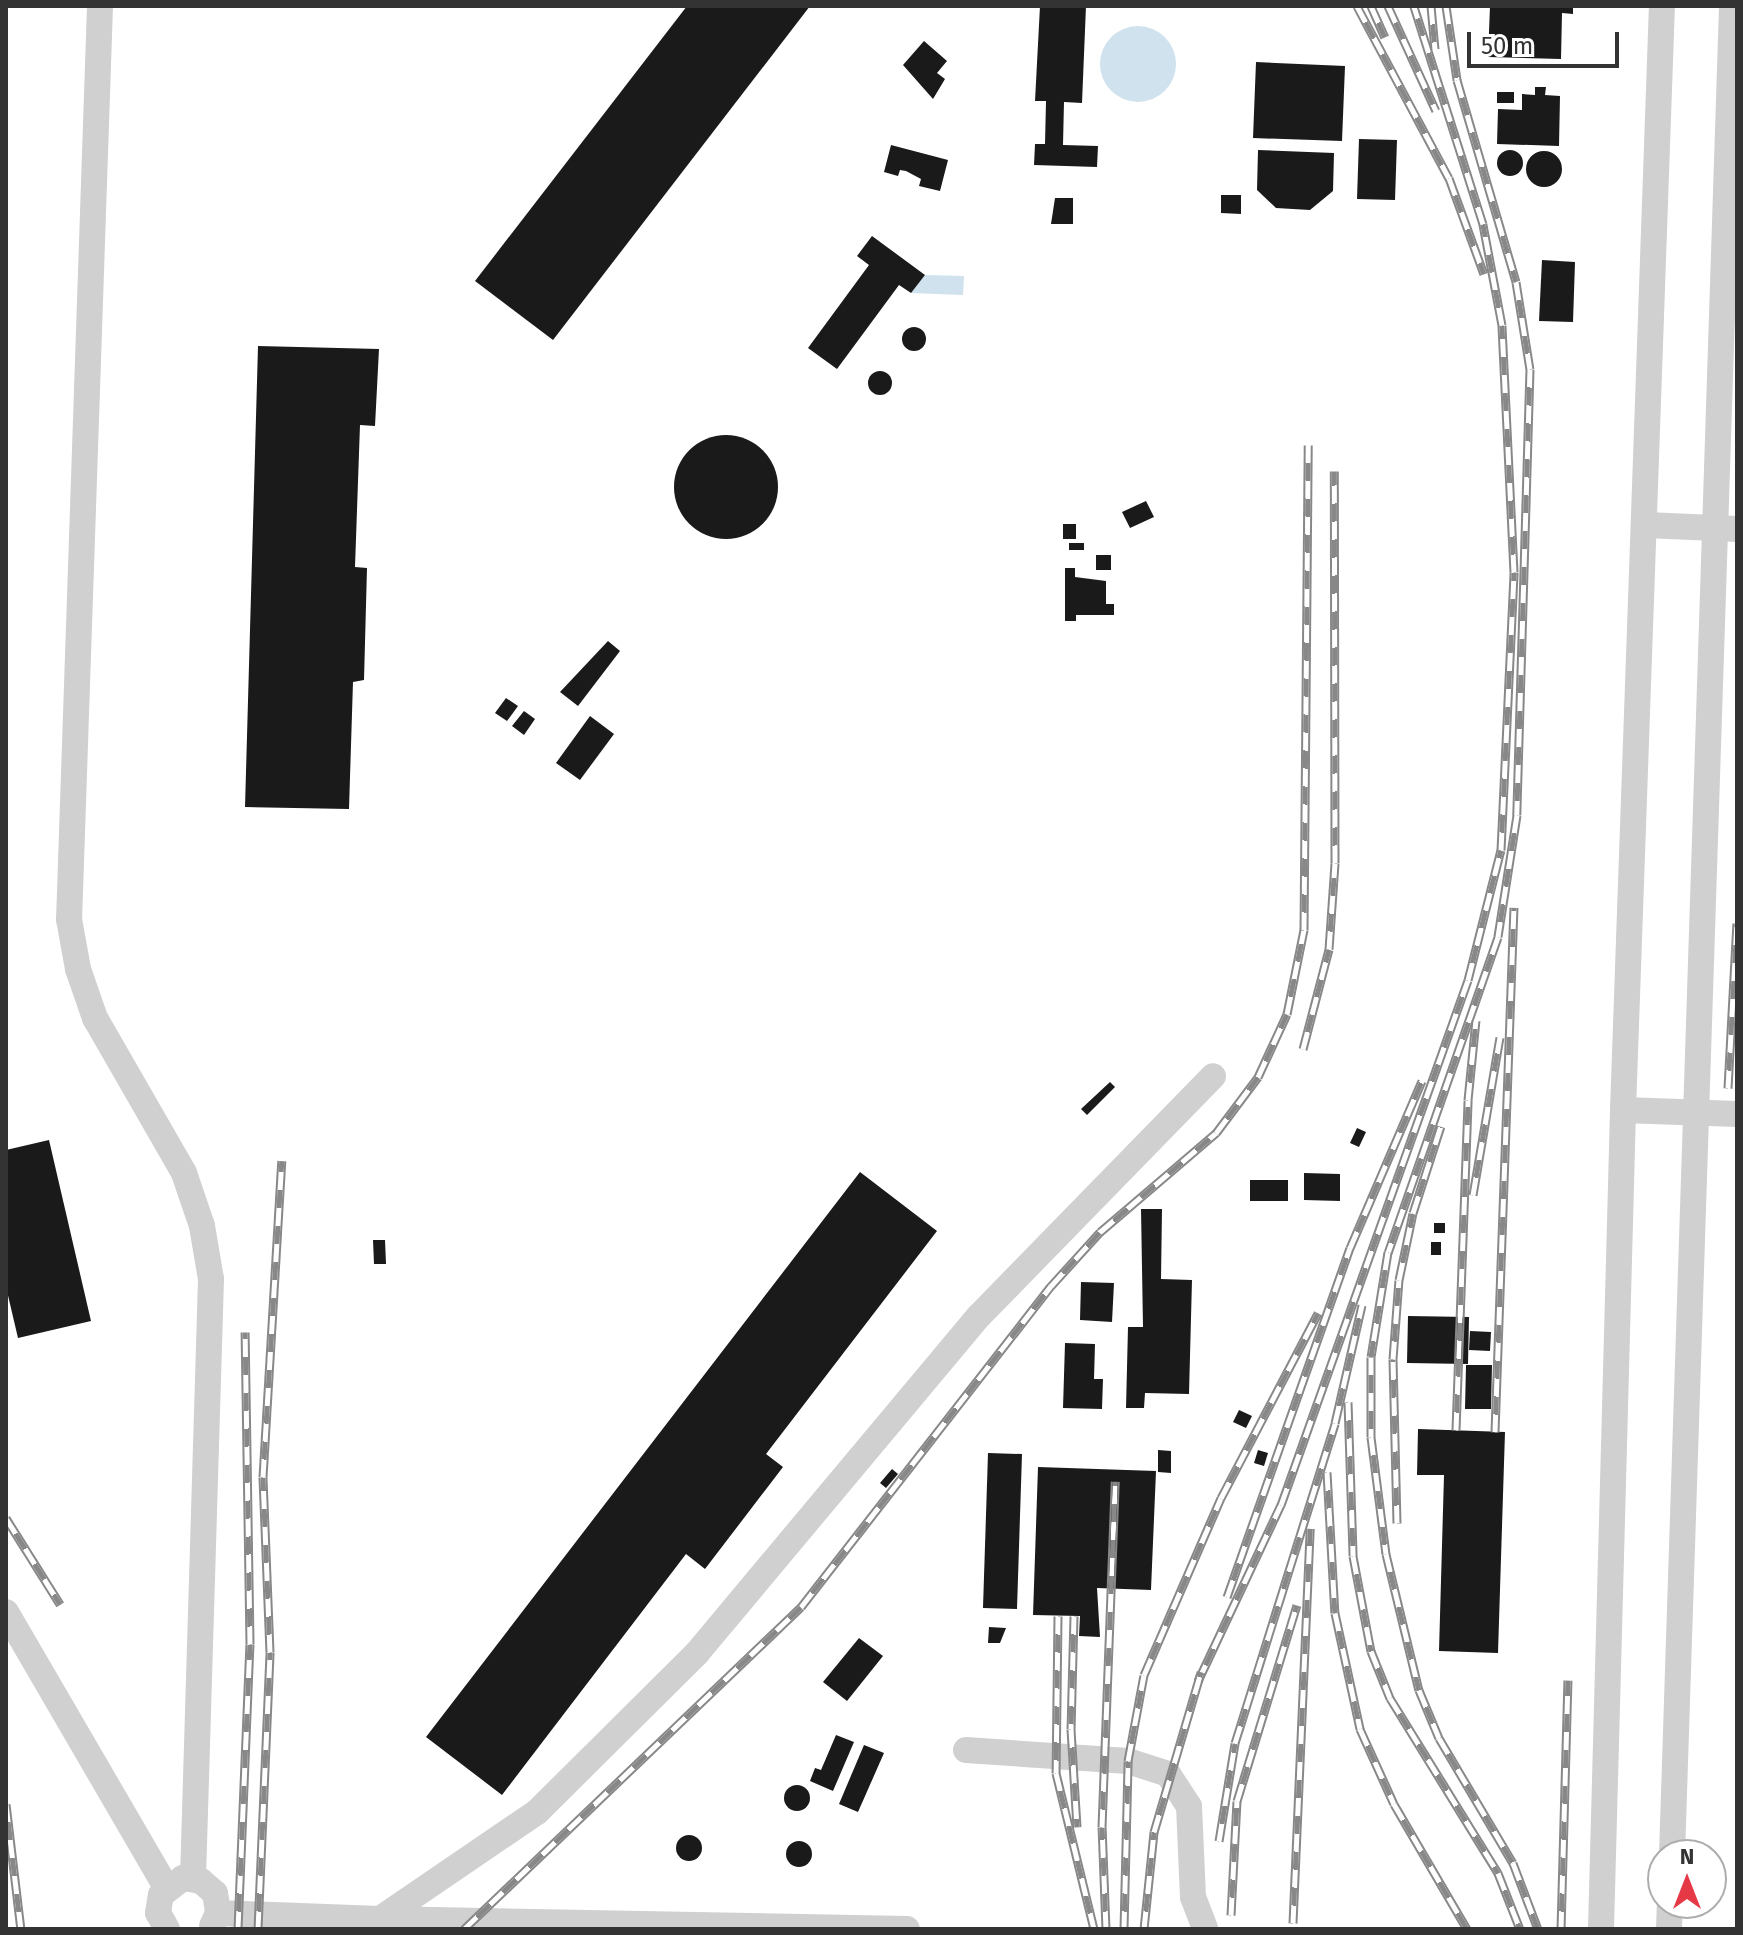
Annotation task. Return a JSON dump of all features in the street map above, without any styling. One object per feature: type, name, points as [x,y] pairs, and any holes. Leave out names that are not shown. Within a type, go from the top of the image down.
[{"type":"lane","points":[[100,6],[69,919],[78,969],[95,1018],[184,1173],[202,1226],[211,1279],[193,1878]]},
{"type":"lane","points":[[1601,1929],[1623,1110],[1662,6]]},
{"type":"lane","points":[[1672,1839],[1695,1112],[1727,528],[1732,6]]},
{"type":"lane","points":[[1646,525],[1727,528]]},
{"type":"lane","points":[[380,1919],[528,1819],[618,1736],[784,1553],[979,1316],[1213,1076]]},
{"type":"lane","points":[[1623,1110],[1737,1114]]},
{"type":"lane","points":[[6,1612],[166,1887],[158,1913],[167,1929]]},
{"type":"lane","points":[[966,1750],[1128,1761],[1168,1774],[1189,1806],[1193,1897],[1205,1929]]},
{"type":"lane","points":[[166,1887],[193,1878]]},
{"type":"lane","points":[[193,1878],[215,1893],[214,1921],[380,1919],[907,1929]]},
{"type":"water","points":[[1138,26],[1152,29],[1165,37],[1173,50],[1176,64],[1173,78],[1165,91],[1152,99],[1138,102],[1124,99],[1111,91],[1103,78],[1100,64],[1103,50],[1111,37],[1124,29]]},
{"type":"water","points":[[925,275],[964,276],[963,295],[911,293]]},
{"type":"building","points":[[687,6],[810,6],[553,340],[475,281]]},
{"type":"building","points":[[1040,6],[1086,6],[1082,103],[1064,102],[1063,145],[1098,146],[1097,167],[1034,165],[1035,144],[1045,144],[1046,101],[1035,101]]},
{"type":"building","points":[[1490,6],[1573,6],[1573,14],[1562,13],[1561,59],[1488,57]]},
{"type":"building","points":[[924,41],[947,61],[937,73],[945,79],[933,99],[903,65]]},
{"type":"building","points":[[1256,62],[1345,66],[1342,141],[1253,138]]},
{"type":"building","points":[[1535,87],[1546,87],[1545,95],[1560,96],[1559,146],[1497,144],[1498,109],[1522,110],[1522,94],[1535,95]]},
{"type":"building","points":[[1497,92],[1514,92],[1514,103],[1497,103]]},
{"type":"building","points":[[1359,139],[1397,140],[1395,200],[1357,199]]},
{"type":"building","points":[[891,145],[948,160],[940,191],[919,186],[921,179],[906,171],[900,170],[898,176],[884,172]]},
{"type":"building","points":[[1258,150],[1334,153],[1333,191],[1310,210],[1276,208],[1257,190]]},
{"type":"building","points":[[1510,150],[1519,154],[1523,163],[1519,172],[1510,176],[1501,172],[1497,163],[1501,154]]},
{"type":"building","points":[[1544,151],[1557,156],[1562,169],[1557,182],[1544,187],[1531,182],[1526,169],[1531,156]]},
{"type":"building","points":[[1221,195],[1241,195],[1241,214],[1221,213]]},
{"type":"building","points":[[1055,198],[1073,198],[1073,224],[1051,224]]},
{"type":"building","points":[[872,236],[925,275],[911,293],[899,285],[837,369],[808,348],[869,265],[857,256]]},
{"type":"building","points":[[1542,260],[1575,262],[1573,322],[1539,321]]},
{"type":"building","points":[[914,327],[922,331],[926,339],[922,347],[914,351],[906,347],[902,339],[906,331]]},
{"type":"building","points":[[258,346],[379,349],[375,426],[360,425],[355,567],[367,568],[364,680],[353,682],[349,809],[245,807]]},
{"type":"building","points":[[880,371],[888,375],[892,383],[888,391],[880,395],[872,391],[868,383],[872,375]]},
{"type":"building","points":[[726,435],[746,439],[769,458],[778,487],[774,507],[755,530],[726,539],[706,535],[683,516],[674,487],[678,467],[697,444]]},
{"type":"building","points":[[1146,501],[1154,517],[1130,528],[1122,512]]},
{"type":"building","points":[[1063,524],[1076,524],[1076,539],[1063,539]]},
{"type":"building","points":[[1069,543],[1084,543],[1084,550],[1069,550]]},
{"type":"building","points":[[1096,555],[1111,555],[1111,570],[1096,570]]},
{"type":"building","points":[[1065,568],[1075,568],[1075,577],[1106,581],[1106,604],[1114,604],[1114,615],[1076,615],[1076,621],[1065,621]]},
{"type":"building","points":[[608,641],[620,651],[578,706],[560,692]]},
{"type":"building","points":[[506,698],[518,706],[507,721],[495,713]]},
{"type":"building","points":[[524,711],[535,719],[524,735],[512,726]]},
{"type":"building","points":[[590,716],[614,734],[580,780],[556,763]]},
{"type":"building","points":[[1110,1082],[1115,1087],[1087,1115],[1081,1109]]},
{"type":"building","points":[[1357,1128],[1366,1132],[1359,1147],[1350,1143]]},
{"type":"building","points":[[49,1140],[91,1321],[18,1338],[6,1287],[6,1150]]},
{"type":"building","points":[[860,1172],[937,1231],[766,1454],[783,1467],[705,1569],[686,1554],[502,1795],[426,1737]]},
{"type":"building","points":[[1304,1173],[1340,1174],[1340,1201],[1304,1200]]},
{"type":"building","points":[[1250,1180],[1288,1180],[1288,1201],[1250,1201]]},
{"type":"building","points":[[1141,1209],[1162,1209],[1161,1279],[1192,1280],[1189,1394],[1145,1393],[1144,1408],[1126,1408],[1128,1327],[1143,1327]]},
{"type":"building","points":[[1434,1223],[1445,1223],[1445,1233],[1434,1233]]},
{"type":"building","points":[[373,1240],[385,1240],[386,1264],[374,1264]]},
{"type":"building","points":[[1431,1242],[1441,1242],[1441,1255],[1431,1255]]},
{"type":"building","points":[[1081,1282],[1114,1283],[1112,1322],[1080,1320]]},
{"type":"building","points":[[1408,1316],[1469,1317],[1468,1364],[1407,1363]]},
{"type":"building","points":[[1470,1331],[1491,1332],[1490,1351],[1469,1350]]},
{"type":"building","points":[[1065,1343],[1095,1344],[1094,1379],[1103,1379],[1102,1409],[1063,1408]]},
{"type":"building","points":[[1466,1365],[1492,1365],[1491,1409],[1465,1409]]},
{"type":"building","points":[[1239,1410],[1252,1416],[1246,1428],[1233,1422]]},
{"type":"building","points":[[1418,1429],[1505,1432],[1498,1653],[1439,1651],[1444,1475],[1417,1475]]},
{"type":"building","points":[[1158,1450],[1171,1451],[1171,1473],[1158,1472]]},
{"type":"building","points":[[1258,1450],[1268,1453],[1264,1466],[1254,1463]]},
{"type":"building","points":[[988,1453],[1022,1454],[1017,1609],[983,1608]]},
{"type":"building","points":[[1038,1467],[1156,1471],[1151,1590],[1097,1588],[1100,1637],[1079,1636],[1080,1616],[1033,1615]]},
{"type":"building","points":[[892,1469],[898,1474],[886,1488],[880,1483]]},
{"type":"building","points":[[989,1627],[1006,1628],[1000,1643],[988,1643]]},
{"type":"building","points":[[859,1638],[883,1656],[847,1701],[823,1682]]},
{"type":"building","points":[[836,1735],[854,1742],[833,1791],[810,1781],[815,1768],[821,1770]]},
{"type":"building","points":[[864,1745],[884,1753],[858,1812],[839,1804]]},
{"type":"building","points":[[797,1785],[806,1789],[810,1798],[806,1807],[797,1811],[788,1807],[784,1798],[788,1789]]},
{"type":"building","points":[[689,1835],[698,1839],[702,1848],[698,1857],[689,1861],[680,1857],[676,1848],[680,1839]]},
{"type":"building","points":[[799,1841],[808,1845],[812,1854],[808,1863],[799,1867],[790,1863],[786,1854],[790,1845]]},
{"type":"railway","points":[[1357,6],[1449,178],[1484,274]]},
{"type":"railway","points":[[1371,6],[1385,37]]},
{"type":"railway","points":[[1388,6],[1436,111]]},
{"type":"railway","points":[[1198,1681],[1281,1505],[1468,980],[1501,850],[1514,572],[1502,325],[1483,224],[1414,6]]},
{"type":"railway","points":[[1431,6],[1435,49]]},
{"type":"railway","points":[[1446,6],[1457,80],[1516,282],[1530,369],[1517,815],[1498,937],[1388,1252],[1371,1357],[1371,1437],[1386,1554],[1419,1690],[1439,1738],[1513,1863],[1538,1929]]},
{"type":"railway","points":[[464,1929],[801,1607],[1051,1286],[1100,1232],[1216,1133],[1258,1077],[1287,1014],[1304,930],[1308,445]]},
{"type":"railway","points":[[1303,1049],[1329,949],[1335,863],[1334,471]]},
{"type":"railway","points":[[1495,1432],[1514,907]]},
{"type":"railway","points":[[1728,1088],[1737,923]]},
{"type":"railway","points":[[1456,1430],[1468,1100],[1476,1020]]},
{"type":"railway","points":[[1473,1195],[1500,1037]]},
{"type":"railway","points":[[1227,1597],[1350,1248],[1422,1081]]},
{"type":"railway","points":[[1397,1523],[1393,1359],[1399,1280],[1413,1213],[1441,1126]]},
{"type":"railway","points":[[258,1929],[270,1652],[263,1477],[282,1161]]},
{"type":"railway","points":[[1219,1841],[1235,1743],[1335,1423],[1362,1305]]},
{"type":"railway","points":[[1124,1929],[1128,1761],[1144,1675],[1221,1498],[1318,1313]]},
{"type":"railway","points":[[238,1929],[250,1644],[245,1332]]},
{"type":"railway","points":[[1348,1402],[1353,1556],[1371,1651],[1390,1698],[1498,1873],[1520,1929]]},
{"type":"railway","points":[[1327,1472],[1335,1613],[1360,1729],[1394,1804],[1467,1929]]},
{"type":"railway","points":[[1106,1929],[1102,1827],[1115,1481]]},
{"type":"railway","points":[[6,1518],[60,1604]]},
{"type":"railway","points":[[1293,1923],[1310,1528]]},
{"type":"railway","points":[[1231,1915],[1237,1801],[1297,1605]]},
{"type":"railway","points":[[1058,1616],[1056,1773],[1094,1929]]},
{"type":"railway","points":[[1074,1616],[1071,1729],[1077,1827]]},
{"type":"railway","points":[[1144,1929],[1154,1832],[1201,1672]]},
{"type":"railway","points":[[1561,1929],[1568,1680]]},
{"type":"railway","points":[[6,1804],[21,1929]]}]
